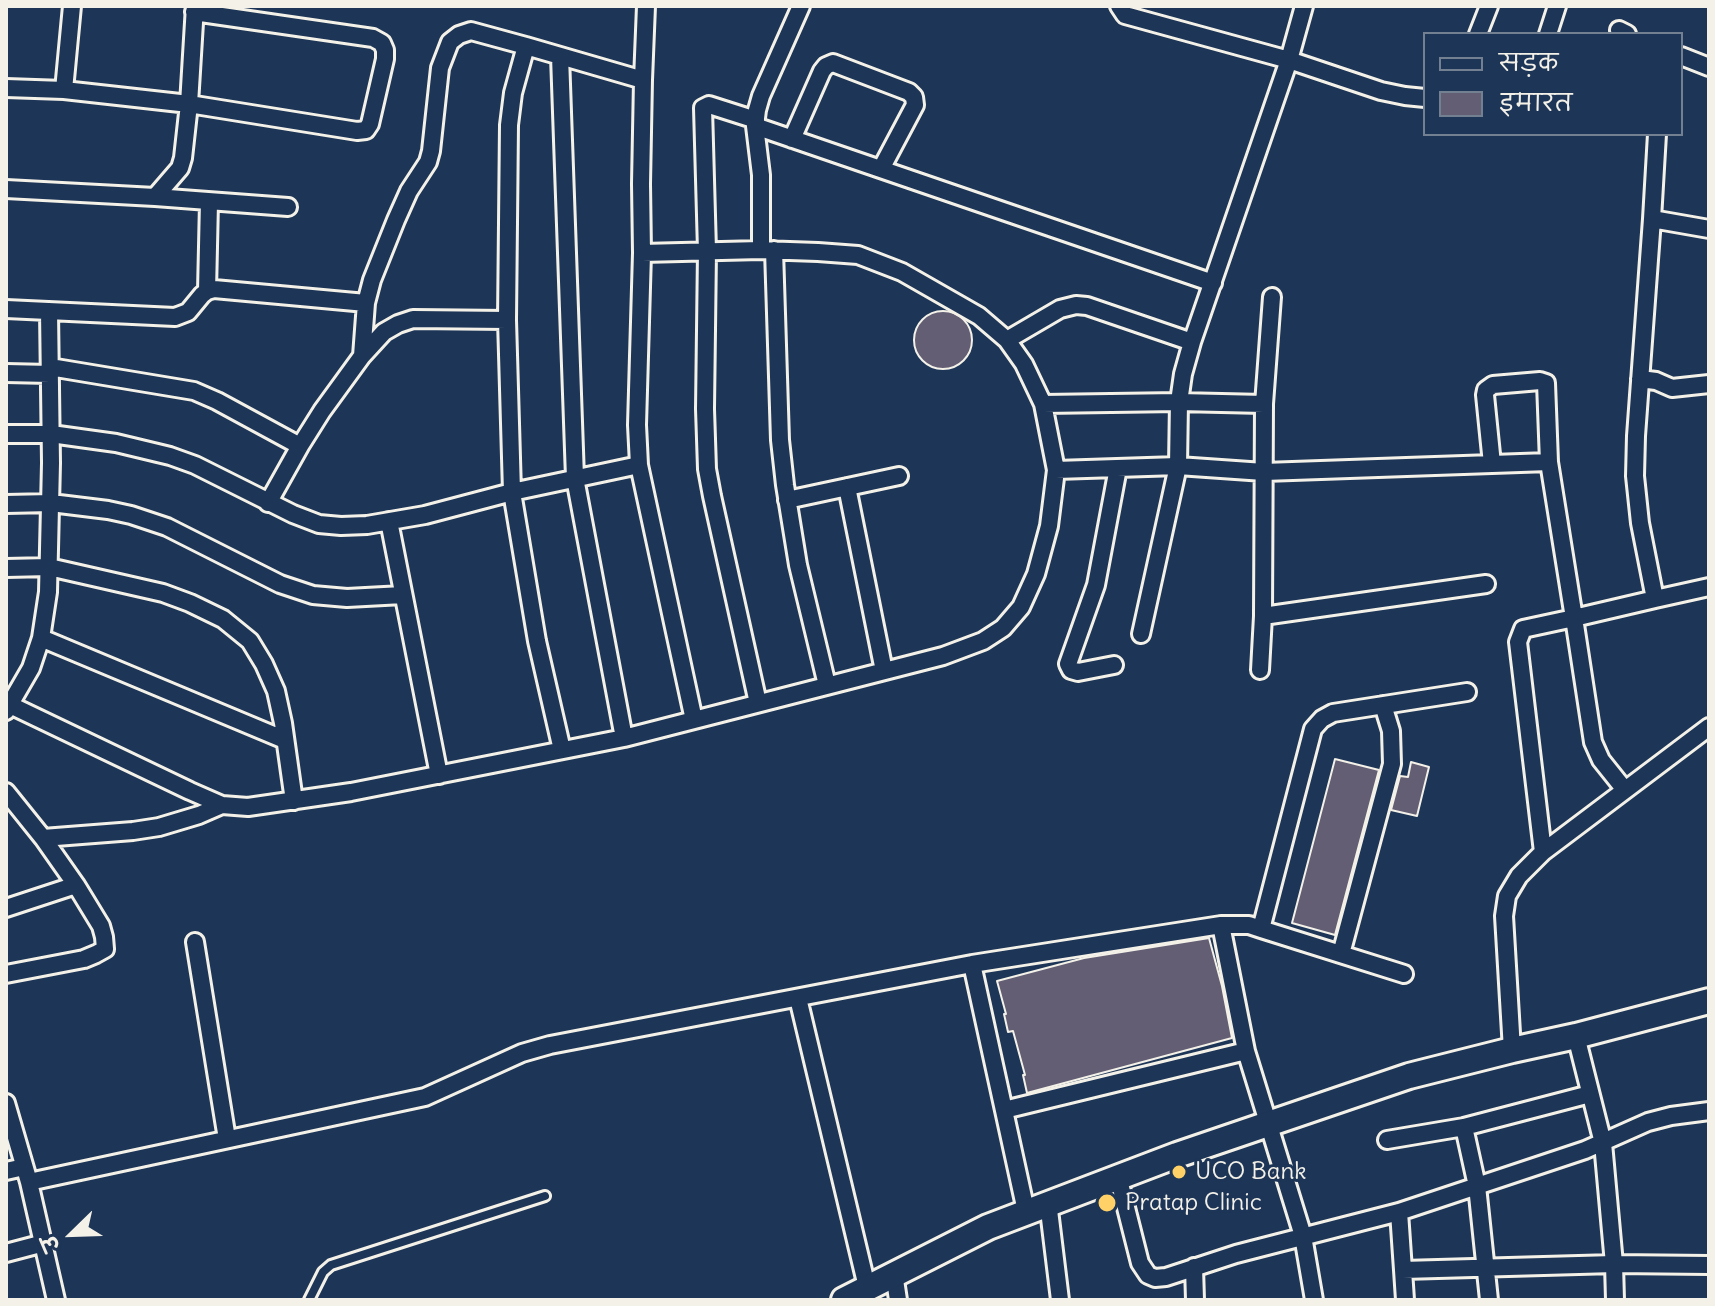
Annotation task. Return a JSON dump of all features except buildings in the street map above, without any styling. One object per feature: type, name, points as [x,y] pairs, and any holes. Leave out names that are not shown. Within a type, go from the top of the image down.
[{"type":"street","points":[[64,90],[72,6]]},
{"type":"street","points":[[646,6],[637,425],[639,465],[694,720]]},
{"type":"street","points":[[801,6],[761,96],[756,123],[787,500],[798,565],[827,685]]},
{"type":"street","points":[[1119,6],[1125,15],[1289,60],[1381,91],[1423,98]]},
{"type":"street","points":[[1141,634],[1178,466],[1179,402],[1183,374],[1289,60],[1304,6]]},
{"type":"street","points":[[1479,32],[1489,6]]},
{"type":"street","points":[[1549,32],[1557,6]]},
{"type":"street","points":[[6,88],[64,90],[189,104],[366,130],[385,59],[382,43],[373,38],[195,9],[189,104],[183,158],[180,168],[155,197]]},
{"type":"street","points":[[362,356],[366,303],[372,280],[409,191],[428,162],[434,136],[440,68],[450,42],[471,31],[643,80]]},
{"type":"street","points":[[526,46],[513,93],[509,125],[507,320],[512,492],[537,641],[562,750]]},
{"type":"street","points":[[560,56],[575,478],[624,738]]},
{"type":"street","points":[[1683,57],[1709,67]]},
{"type":"street","points":[[792,139],[822,71],[833,63],[909,92],[914,97],[915,105],[881,169]]},
{"type":"street","points":[[758,703],[707,469],[707,251],[703,108],[709,105],[792,139],[1213,283]]},
{"type":"street","points":[[1655,599],[1640,523],[1635,476],[1657,136]]},
{"type":"street","points":[[6,189],[288,207]]},
{"type":"street","points":[[207,291],[209,202]]},
{"type":"street","points":[[1652,219],[1709,229]]},
{"type":"street","points":[[49,311],[51,503],[48,592],[41,638],[31,668],[8,706],[222,805],[248,807],[294,801],[624,738],[943,656],[983,641],[1003,628],[1021,607],[1036,574],[1049,526],[1056,470],[1043,404],[1024,364],[1007,340],[979,316],[902,272],[858,255],[767,250],[642,253]]},
{"type":"street","points":[[6,309],[175,317],[188,312],[207,291],[214,289],[366,303]]},
{"type":"street","points":[[1260,670],[1264,404],[1272,297]]},
{"type":"street","points":[[1007,340],[1060,309],[1076,305],[1192,342]]},
{"type":"street","points":[[268,503],[322,411],[362,356],[384,332],[413,319],[507,320]]},
{"type":"street","points":[[6,373],[50,370],[194,391],[300,446]]},
{"type":"street","points":[[1640,379],[1677,388],[1709,384]]},
{"type":"street","points":[[1492,464],[1486,390],[1493,385],[1546,383],[1549,462],[1593,742],[1601,760],[1625,790]]},
{"type":"street","points":[[1043,404],[1264,404]]},
{"type":"street","points":[[6,434],[51,434],[116,443],[170,456],[224,478],[268,503],[319,524],[341,526],[425,515],[512,492],[639,465]]},
{"type":"street","points":[[1056,470],[1178,466],[1264,472],[1549,462]]},
{"type":"street","points":[[1114,665],[1078,672],[1071,670],[1068,664],[1096,585],[1118,468]]},
{"type":"street","points":[[787,500],[899,476]]},
{"type":"street","points":[[847,487],[884,671]]},
{"type":"street","points":[[6,504],[51,503],[108,510],[147,520],[280,584],[313,595],[347,598],[403,595]]},
{"type":"street","points":[[389,521],[439,775]]},
{"type":"street","points":[[6,568],[49,567],[163,593],[223,619],[250,641],[276,691],[294,801]]},
{"type":"street","points":[[1263,616],[1486,584]]},
{"type":"street","points":[[1543,852],[1518,642],[1523,629],[1709,587]]},
{"type":"street","points":[[41,638],[285,740]]},
{"type":"street","points":[[1261,929],[1313,729],[1333,713],[1467,692]]},
{"type":"street","points":[[1341,954],[1392,764],[1391,731],[1383,705]]},
{"type":"street","points":[[1512,1050],[1504,916],[1507,896],[1519,876],[1543,852],[1709,727]]},
{"type":"street","points":[[6,792],[76,885],[101,926],[105,949],[84,959],[6,974]]},
{"type":"street","points":[[43,838],[159,827],[222,805]]},
{"type":"street","points":[[6,908],[76,885]]},
{"type":"street","points":[[1221,925],[1246,1051],[1303,1236],[1314,1300]]},
{"type":"street","points":[[6,1171],[27,1174],[227,1139],[425,1097],[522,1053],[550,1045],[972,964],[1221,925],[1249,925],[1404,974]]},
{"type":"street","points":[[195,942],[227,1139]]},
{"type":"street","points":[[972,964],[1004,1110],[1037,1207],[1060,1300]]},
{"type":"street","points":[[798,998],[867,1287]]},
{"type":"street","points":[[844,1300],[988,1227],[1118,1176],[1270,1123],[1409,1076],[1709,1001]]},
{"type":"street","points":[[1576,1036],[1603,1143],[1615,1300]]},
{"type":"street","points":[[1004,1110],[1246,1051]]},
{"type":"street","points":[[1387,1140],[1464,1127],[1590,1094]]},
{"type":"street","points":[[6,1103],[27,1174],[56,1300]]},
{"type":"street","points":[[1118,1176],[1140,1263],[1148,1275],[1166,1277],[1253,1249],[1399,1212],[1603,1143],[1648,1122],[1709,1111]]},
{"type":"street","points":[[1464,1127],[1477,1186],[1489,1300]]},
{"type":"street","points":[[1399,1212],[1405,1300]]},
{"type":"street","points":[[6,1253],[44,1243]]},
{"type":"street","points":[[1403,1270],[1614,1264],[1709,1265]]},
{"type":"street","points":[[1194,1267],[1195,1300]]},
{"type":"street","points":[[894,1273],[898,1300]]},
{"type":"lane","points":[[309,1300],[323,1272],[331,1265],[545,1196]]},
{"type":"place","name":"UCO Bank","points":[[1179,1172]]},
{"type":"place","name":"Pratap Clinic","points":[[1107,1203]]}]
